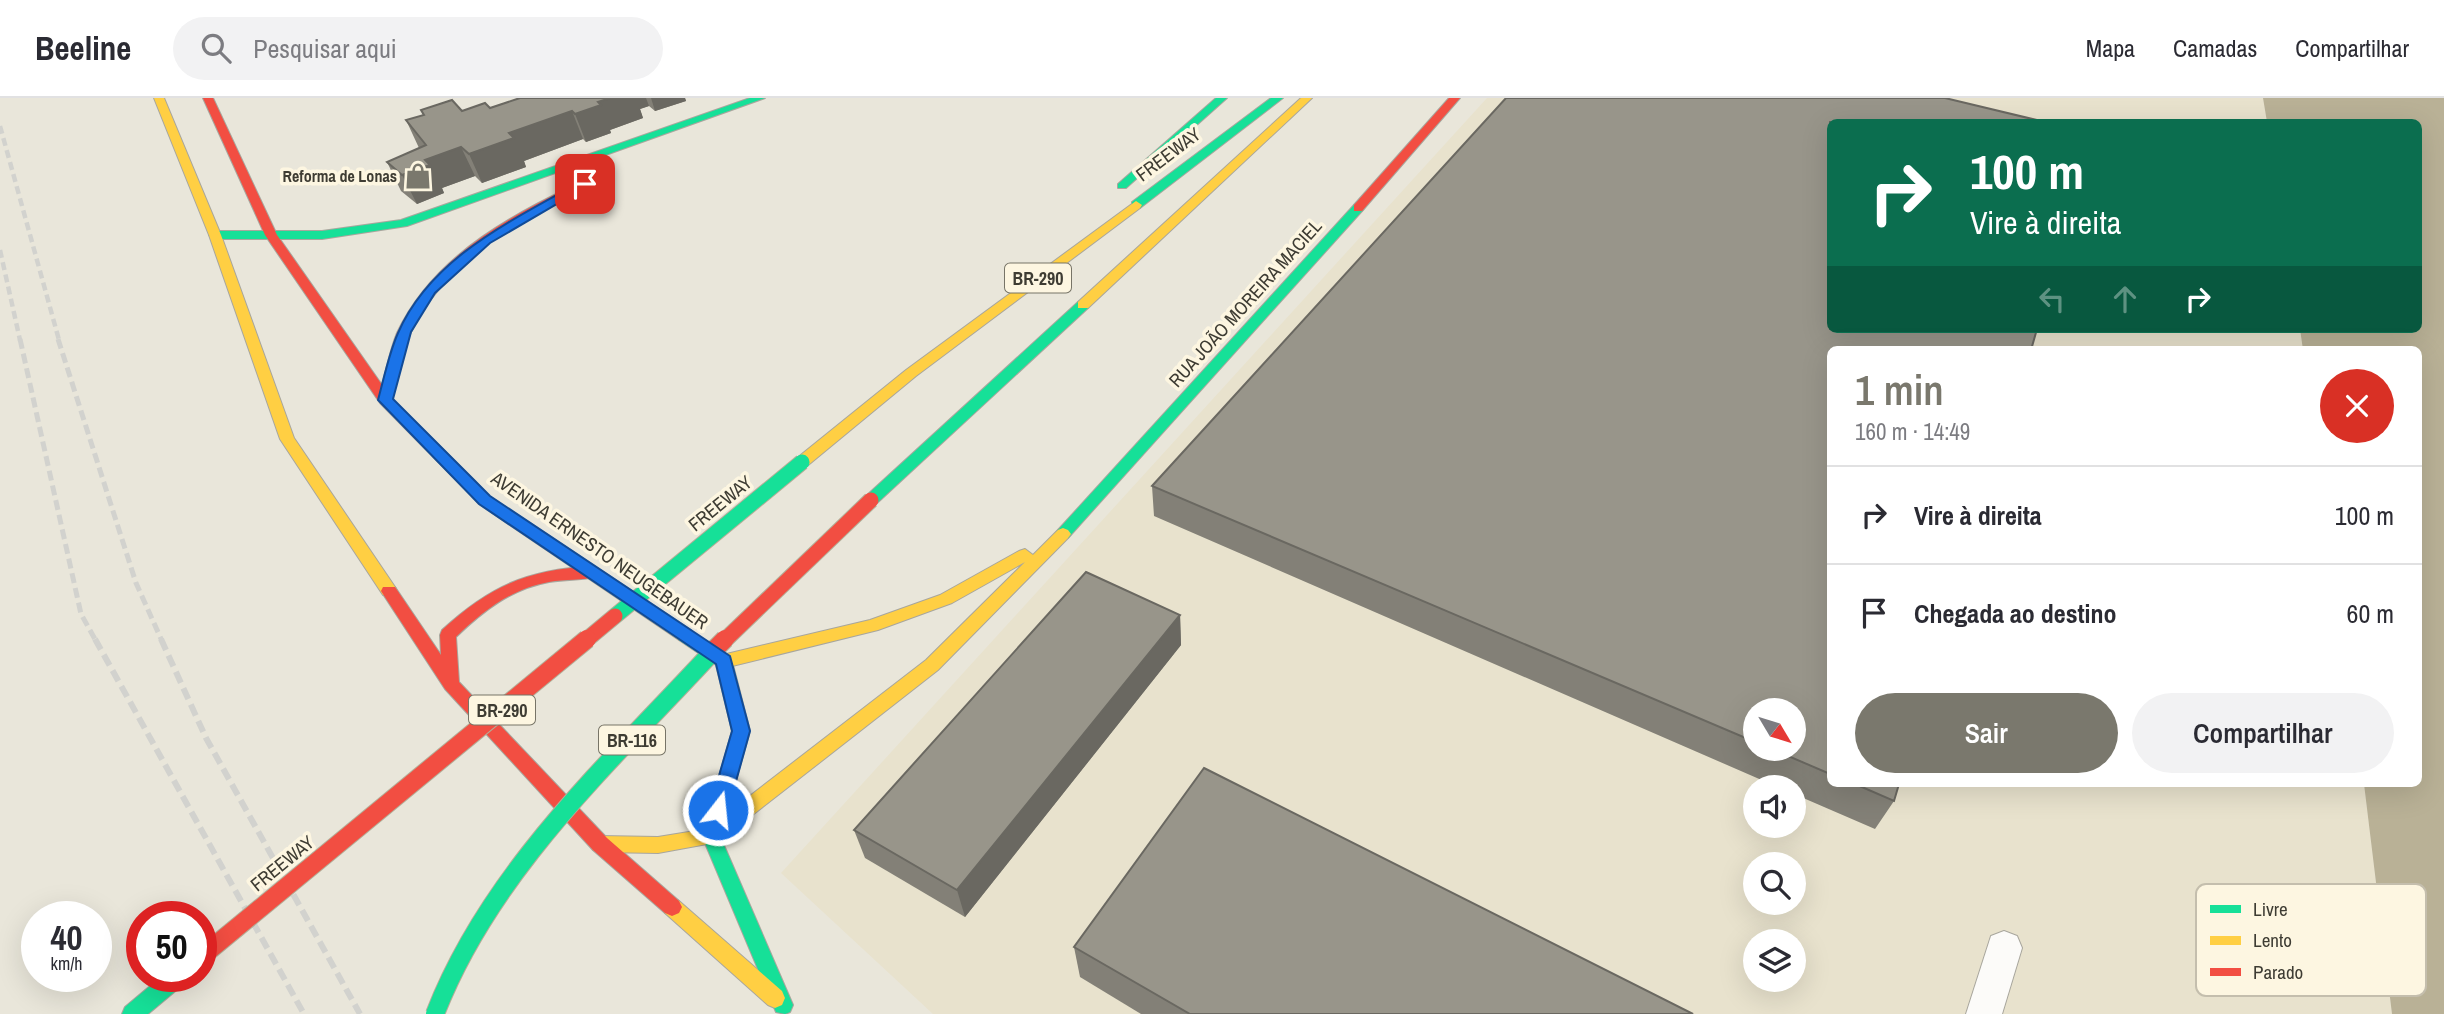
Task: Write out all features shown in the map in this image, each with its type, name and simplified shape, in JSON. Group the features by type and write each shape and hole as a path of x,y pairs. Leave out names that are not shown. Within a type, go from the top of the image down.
{"main road":[{"path":"159,98 215,235 287,439 451,684 600,844 788,1010"},
{"name":"AVENIDA ERNESTO NEUGEBAUER","path":"208,98 271,235 385,400 484,500 724,661"},
{"path":"215,235 322,236 404,223 762,98"},
{"path":"385,400 404,332 430,290 452,268 519,219 762,98"},
{"path":"1108,199 1222,98"},
{"name":"FREEWAY","path":"217,944 911,373 1278,98"},
{"name":"BR-116","path":"435,1014 452,970 518,865 711,653 871,500 1307,98"},
{"name":"RUA JOÃO MOREIRA MACIEL","path":"600,844 658,845 711,836 932,665 1063,534 1305,269 1455,98"},
{"path":"911,373 1066,235"},
{"name":"RUA JOÃO MOREIRA MACIEL","path":"724,661 872,626 946,599 1063,534"},
{"path":"451,684 448,635 475,606 505,587 545,573 592,572"},
{"path":"724,661 741,731 711,836 788,1010"},
{"path":"132,1014 159,992"}],"lane":[{"path":"1984,1014 2004,948"}],"shaded area":[{"path":"1487,98 2263,98 2266,119 1827,119 1827,333 2301,333 2302,346 1827,346 1827,787 2364,787 2376,884 2196,884 2196,996 2390,996 2392,1014 933,1014 781,873"},
{"path":"2263,98 2444,98 2444,1014 2392,1014 2390,996 2426,996 2426,884 2376,884 2364,787 2422,787 2422,346 2302,346 2301,333 2422,333 2422,119 2266,119"}],"building":[{"path":"520,98 610,98 598,102 601,105 575,114 572,111 509,133 514,138 469,154 461,147 425,160 430,165 402,175 387,162 426,145 406,120 424,115 421,110 452,100 462,111 485,103 490,108"},
{"path":"1506,98 1945,98 2032,119 1827,119 1827,333 2036,333 2032,346 1827,346 1827,773 1800,761 1806,761 1806,698 1743,698 1743,737 1152,486"},
{"path":"1086,572 1180,615 957,890 854,830"},
{"path":"1204,768 1693,1014 1190,1014 1074,947"},
{"path":"1862,787 1898,787 1894,801"}],"railway":[{"path":"0,126 59,340"},
{"path":"0,250 20,340"},
{"path":"20,339 81,614 96,641"},
{"path":"58,339 136,583 162,641"},
{"path":"95,639 304,1014"},
{"path":"161,639 206,738 360,1014"}],"traffic: fast":[{"path":"215,235 322,235 403,223 760,98"},
{"path":"1122,186 1222,98"},
{"path":"1136,205 1278,98"},
{"path":"1063,534 1358,208"},
{"path":"871,500 1083,305"},
{"path":"615,616 802,462"},
{"path":"685,635 724,661 741,731 711,836 783,1005"},
{"path":"435,1014 452,970 518,865 715,649"},
{"path":"132,1014 159,992"}],"traffic: slow":[{"path":"159,98 215,235 287,439 389,591"},
{"path":"1083,305 1307,98"},
{"path":"802,462 911,373 1136,205"},
{"path":"469,484 484,500 685,635"},
{"path":"600,844 658,845 711,836 932,665 1063,534"},
{"path":"724,661 872,626 946,599 1025,555"},
{"path":"672,907 775,998"}],"traffic: jam":[{"path":"208,98 271,235 385,400 469,484"},
{"path":"1358,208 1455,98"},
{"path":"385,400 404,333 420,304 440,279 464,256 518,219 605,174"},
{"path":"715,649 871,500"},
{"path":"451,684 448,635 481,606 497,595 530,580 592,572"},
{"path":"389,591 451,684 600,844 672,907"},
{"path":"217,944 615,616"}],"place":[{"name":"Reforma de Lonas","path":"418,176"}],"route":[{"path":"585,184 486,240 430,290 404,332 385,400 484,500 724,661 741,731 718,810"}]}
